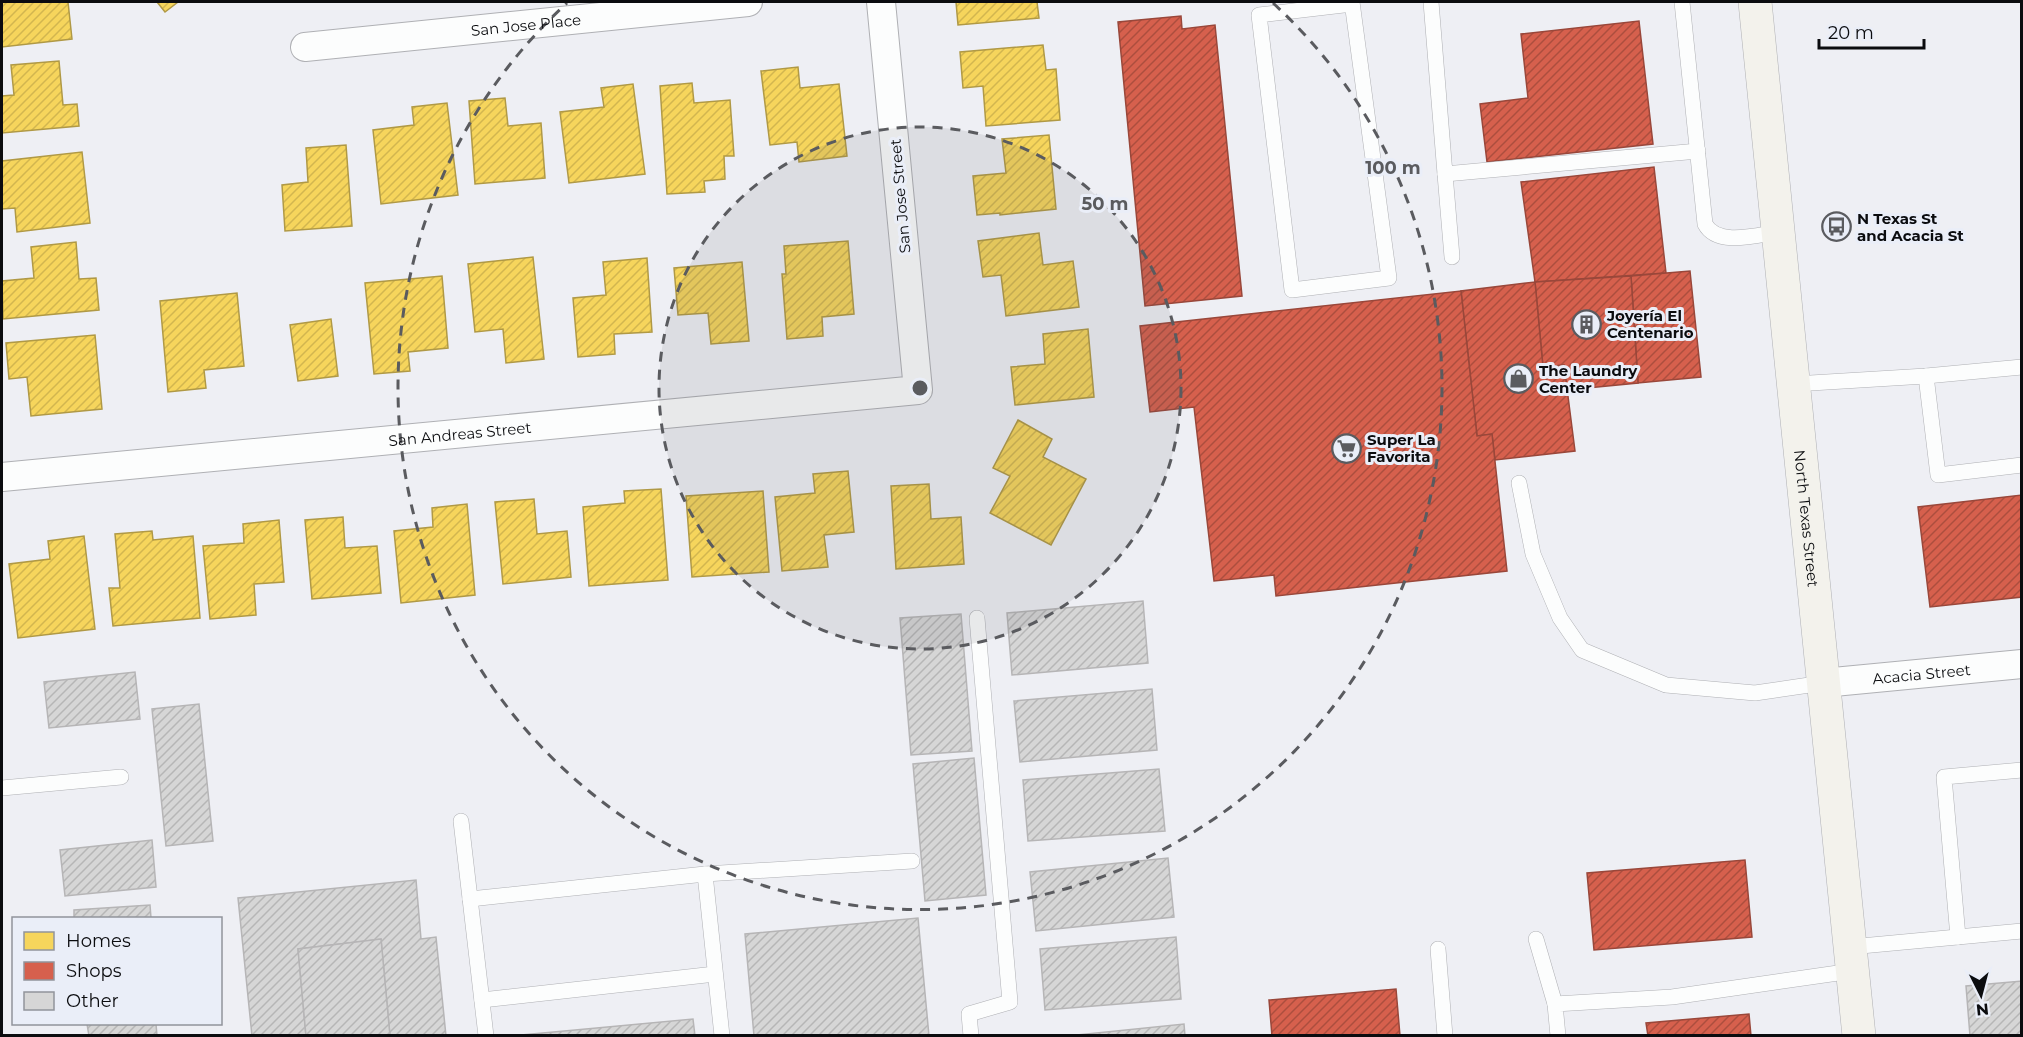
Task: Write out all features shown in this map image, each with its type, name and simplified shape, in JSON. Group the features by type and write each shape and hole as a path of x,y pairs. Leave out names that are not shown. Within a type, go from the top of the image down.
{"main road":[{"name":"North Texas Street","path":"1755,2 1859,1035"}],"street":[{"name":"San Jose Place","path":"305,47 748,2"},
{"name":"San Jose Street","path":"881,2 918,390"},
{"name":"San Andreas Street","path":"2,477 918,390"},
{"name":"Acacia Street","path":"1823,683 2022,664"}],"lane":[{"path":"1431,2 1452,257"},
{"path":"1682,2 1703,216 1708,231 1718,237 1778,232"},
{"path":"1352,3 1389,278 1292,290 1259,15 1352,3"},
{"path":"1445,174 1698,151"},
{"path":"1794,384 1926,376 2022,367"},
{"path":"1926,376 1938,475 2022,465"},
{"path":"1519,483 1533,554 1560,618 1582,650 1666,685 1755,693 1823,683"},
{"path":"971,1035 969,1014 1010,1002 977,618"},
{"path":"1958,937 1944,777 2022,770"},
{"path":"2,788 121,777"},
{"path":"461,821 486,1035"},
{"path":"470,899 705,874 912,861"},
{"path":"705,874 722,1035"},
{"path":"1555,1004 1672,997 1958,937 2022,931"},
{"path":"1536,939 1555,1004 1558,1035"},
{"path":"1438,949 1445,1035"},
{"path":"482,1000 715,974"}],"building: Homes":[{"path":"2,2 68,2 72,39 2,47"},
{"path":"157,2 178,2 165,12"},
{"path":"956,2 1037,2 1039,18 958,25"},
{"path":"1043,45 1046,70 1056,69 1060,120 986,126 983,86 963,88 960,52"},
{"path":"59,61 63,105 77,104 79,126 2,133 2,96 14,95 11,65"},
{"path":"798,67 800,88 839,84 847,156 799,162 797,142 770,145 761,71"},
{"path":"692,83 694,103 730,100 734,156 724,156 725,179 704,181 705,192 667,194 660,86"},
{"path":"633,84 645,174 569,183 560,112 604,107 601,88"},
{"path":"505,98 508,126 541,123 545,178 475,184 469,101"},
{"path":"447,103 458,195 381,204 373,130 414,125 412,107"},
{"path":"1049,135 1056,209 977,215 973,176 1006,173 1002,139"},
{"path":"346,145 352,226 285,231 282,185 308,182 306,148"},
{"path":"82,152 90,223 17,232 15,208 2,209 2,161"},
{"path":"1039,233 1043,265 1073,261 1079,307 1006,316 1001,275 983,277 978,241"},
{"path":"848,241 854,314 822,317 823,336 787,339 782,274 786,274 784,246"},
{"path":"76,242 79,279 96,278 99,310 3,319 2,281 34,278 31,247"},
{"path":"533,257 544,359 506,363 503,329 475,332 468,264"},
{"path":"647,258 652,332 614,334 615,354 578,357 573,298 606,295 603,262"},
{"path":"742,262 749,341 711,344 708,313 678,315 674,268"},
{"path":"442,276 448,348 408,352 410,371 374,374 365,283"},
{"path":"237,293 244,366 204,370 206,388 168,392 160,301"},
{"path":"331,319 338,376 298,381 290,325"},
{"path":"1088,329 1094,397 1015,405 1011,367 1045,364 1043,334"},
{"path":"95,335 102,409 31,416 27,377 9,379 6,343"},
{"path":"1018,420 1052,439 1043,457 1086,479 1051,545 990,513 1010,476 993,468"},
{"path":"848,471 854,532 824,535 828,567 782,571 775,497 815,493 813,474"},
{"path":"929,484 931,519 961,517 964,564 896,569 891,486"},
{"path":"661,489 668,580 589,586 583,507 625,503 624,491"},
{"path":"763,491 769,572 692,577 686,496"},
{"path":"534,499 537,534 567,531 571,577 503,584 495,502"},
{"path":"467,504 475,595 401,603 394,531 433,527 432,508"},
{"path":"343,517 345,548 377,546 381,593 312,599 305,520"},
{"path":"279,520 284,582 254,584 256,615 210,619 203,546 244,543 243,524"},
{"path":"152,531 153,540 193,536 200,618 113,626 109,588 120,588 115,534"},
{"path":"84,536 95,629 18,638 9,564 50,559 48,541"}],"building: Shops":[{"path":"1181,16 1182,29 1215,25 1242,296 1145,306 1118,22"},
{"path":"1639,21 1653,144 1487,162 1480,104 1528,98 1521,34"},
{"path":"1654,167 1666,273 1535,282 1521,182"},
{"path":"1690,271 1701,377 1638,383 1631,276"},
{"name":"Joyería El Centenario","path":"1631,276 1638,383 1567,390 1564,365 1543,367 1535,282"},
{"name":"The Laundry Center","path":"1535,282 1543,367 1564,365 1575,451 1495,460 1492,434 1477,436 1461,291"},
{"name":"Super La Favorita","path":"1461,291 1477,436 1492,434 1507,571 1276,596 1274,575 1214,581 1194,407 1150,412 1140,326"},
{"path":"2022,495 2022,597 1930,607 1918,507"},
{"path":"1745,860 1752,937 1594,950 1587,873"},
{"path":"1396,989 1400,1036 1272,1036 1269,1000"},
{"path":"1749,1014 1751,1036 1648,1036 1646,1023"}],"building: Other":[{"path":"1143,601 1148,663 1012,675 1007,613"},
{"path":"961,614 972,751 911,755 900,618"},
{"path":"135,672 140,719 49,728 44,682"},
{"path":"1152,689 1157,750 1020,762 1014,701"},
{"path":"199,704 213,841 166,846 152,709"},
{"path":"974,758 986,895 925,901 913,764"},
{"path":"1159,769 1165,831 1028,841 1023,780"},
{"path":"152,840 156,887 65,896 60,850"},
{"path":"1168,858 1174,917 1036,931 1030,872"},
{"path":"416,880 421,939 436,937 446,1036 390,1036 381,939 298,949 306,1036 252,1036 238,898"},
{"path":"150,905 151,917 74,917 74,910"},
{"path":"918,918 929,1036 754,1036 745,934"},
{"path":"1176,937 1181,999 1045,1010 1040,949"},
{"path":"381,939 390,1036 306,1036 298,949"},
{"path":"2022,981 2022,1036 1970,1036 1966,986"},
{"path":"693,1019 695,1036 521,1035"},
{"path":"1184,1024 1185,1036 1067,1036"},
{"path":"87,1025 156,1025 157,1036 89,1036"}],"place":[{"name":"N Texas St and Acacia St","path":"1836,227"},
{"name":"Joyería El Centenario","path":"1586,324"},
{"name":"The Laundry Center","path":"1518,379"},
{"name":"Super La Favorita","path":"1346,448"}]}
